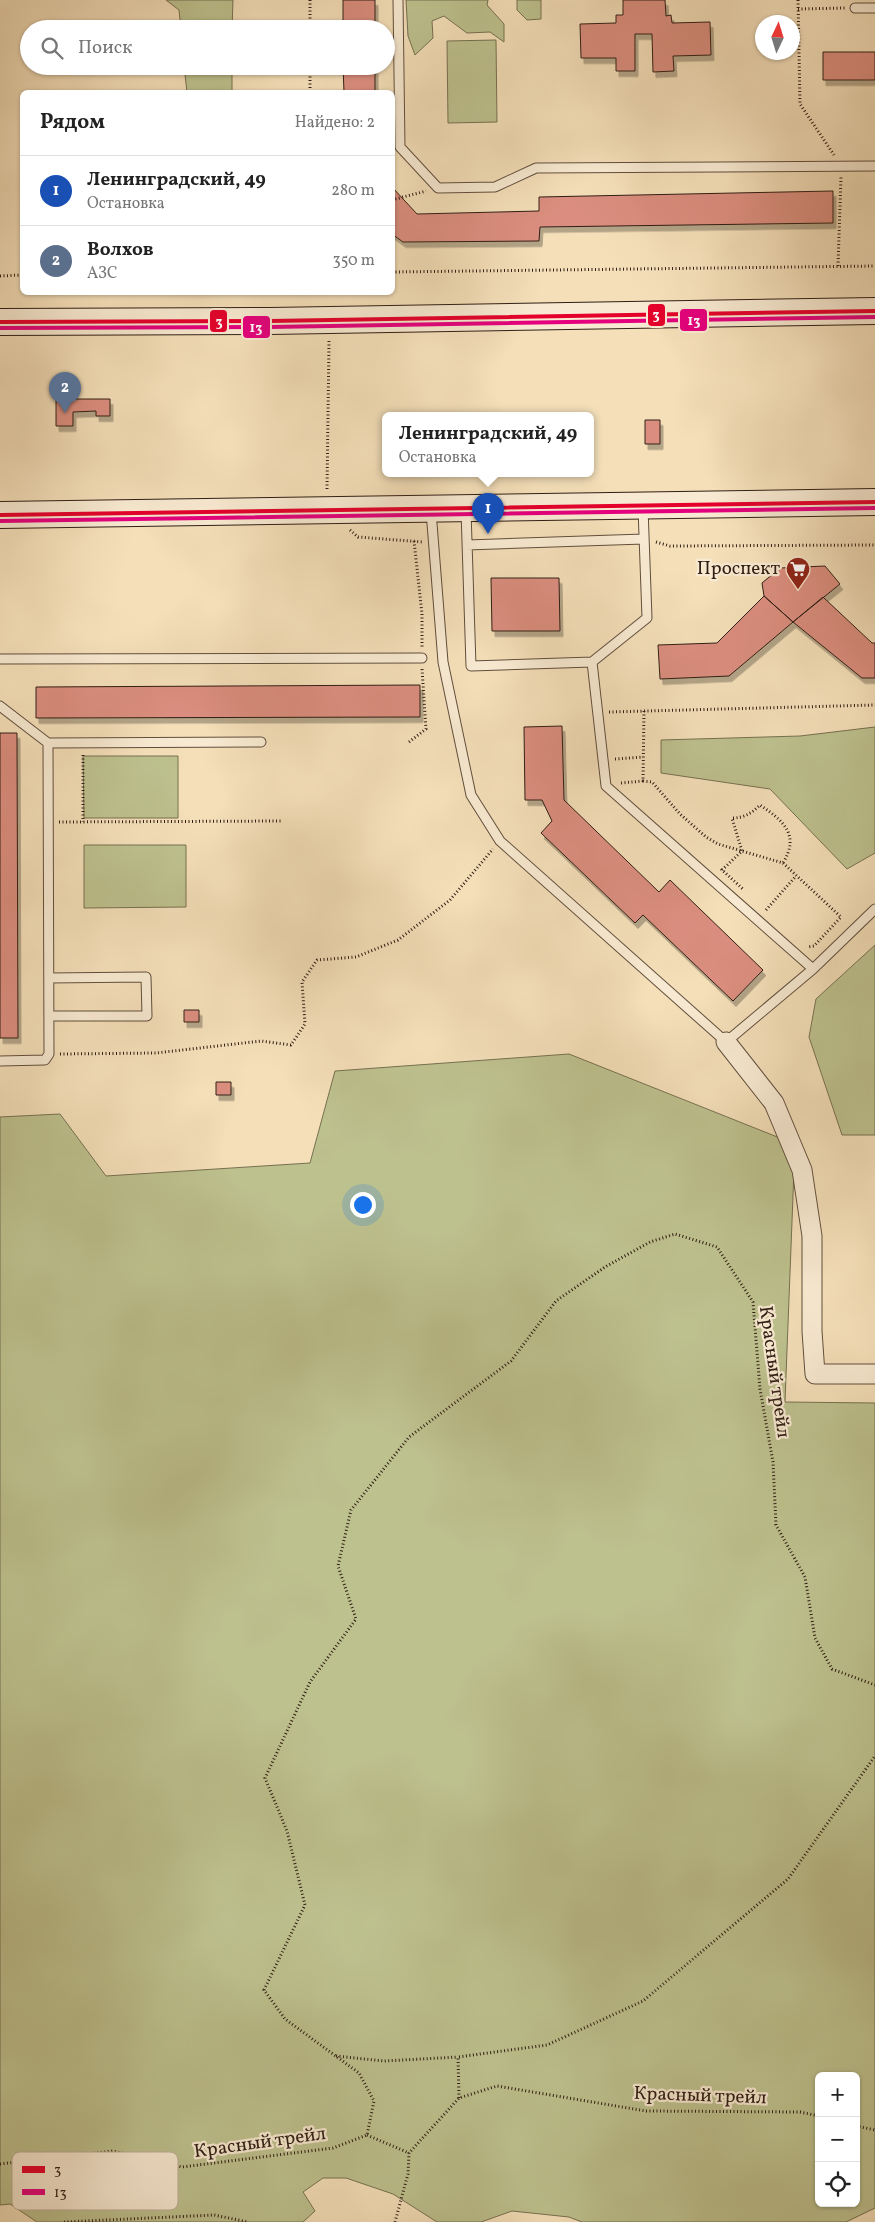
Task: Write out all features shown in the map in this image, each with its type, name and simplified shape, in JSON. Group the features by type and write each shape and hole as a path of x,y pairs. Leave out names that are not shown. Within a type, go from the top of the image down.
{"main road":[{"path":"0,322 330,320 875,311"},
{"path":"0,515 875,502"}],"street":[{"path":"726,1042 774,1103 802,1170 812,1236 814,1374 875,1374"}],"lane":[{"path":"398,0 400,146 438,188 496,187 536,168 875,166"},
{"path":"855,8 875,8"},
{"path":"466,508 471,666 592,662 648,618 643,505"},
{"path":"431,508 442,662 471,795 500,842 726,1042 813,969 875,909"},
{"path":"467,545 644,539"},
{"path":"0,659 422,658"},
{"path":"592,662 606,786 813,969"},
{"path":"0,706 48,743 262,742"},
{"path":"0,1061 45,1060 49,1054 48,743"},
{"path":"49,978 146,978 146,1016 49,1016"}],"path":[{"path":"310,0 310,20"},
{"path":"798,0 800,104 842,166 838,266"},
{"path":"798,9 855,8"},
{"path":"310,75 310,90"},
{"path":"395,199 438,188"},
{"path":"395,272 875,266"},
{"path":"0,276 20,275"},
{"path":"330,320 327,510 358,538 433,543"},
{"path":"644,539 670,546 875,545"},
{"path":"598,712 875,705"},
{"path":"643,781 644,711"},
{"path":"82,743 83,822"},
{"path":"614,765 614,759 643,757"},
{"path":"616,777 622,788"},
{"path":"618,783 652,782 680,814 706,837 718,844 783,863 841,917 814,946 804,948"},
{"path":"742,851 732,818 739,818 752,813 760,805 774,815 789,830 792,846 783,863"},
{"path":"48,822 282,821"},
{"path":"49,1054 156,1054 261,1041 291,1046 305,1024 302,982 317,960 356,957 398,940 450,900 500,842"},
{"path":"722,870 742,851"},
{"path":"715,864 746,891"},
{"path":"766,910 796,876"},
{"path":"759,904 772,916"},
{"name":"Красный трейл","path":"178,2167 333,2148 367,2135 374,2101 359,2073 285,2019 264,1990 305,1905 287,1831 265,1778 310,1682 356,1619 338,1566 351,1510 409,1437 511,1361 556,1302 605,1267 650,1242 675,1234 717,1247 753,1302 760,1389 773,1462 776,1525 805,1577 815,1638 832,1669 875,1684"},
{"path":"336,2056 384,2060 458,2057 547,2045 643,2001 788,1879 875,1756"},
{"path":"395,2222 408,2174 409,2153 459,2098 458,2057"},
{"name":"Красный трейл","path":"459,2098 497,2086 646,2111 800,2112 815,2115"},
{"path":"860,2127 875,2130"},
{"path":"367,2135 409,2153"},
{"name":"Красный трейл","path":"104,2152 117,2152"},
{"path":"64,2222 214,2215 248,2222"}],"green space":[{"path":"166,0 233,0 232,20 180,20 179,10"},
{"path":"406,0 488,0 487,5 504,24 504,42 490,32 467,33 444,16 432,21 433,38 415,55 408,36"},
{"path":"517,0 541,0 541,19 527,20 517,10"},
{"path":"496,40 497,122 448,123 447,41"},
{"path":"185,75 232,75 232,90 187,90"},
{"path":"875,727 875,853 847,869 770,789 661,773 661,740 800,736"},
{"path":"83,756 178,756 178,818 84,818"},
{"path":"84,845 186,845 186,907 84,908"},
{"path":"875,945 875,1135 842,1135 809,1037 816,999"},
{"path":"569,1054 795,1144 785,1402 875,1403 875,2208 846,2222 582,2222 569,2217 512,2211 481,2222 437,2222 393,2194 346,2178 323,2178 303,2192 315,2211 303,2222 37,2222 19,2210 178,2210 178,2152 12,2152 12,2205 0,2205 0,1117 60,1114 106,1176 310,1163 335,1071"}],"building":[{"path":"343,0 375,0 375,20 343,20"},
{"path":"623,0 665,0 666,16 671,15 672,23 710,22 711,55 673,56 674,71 653,72 652,34 635,34 635,71 616,71 616,58 581,58 580,24 616,23 616,15 623,15"},
{"path":"823,52 875,52 875,80 823,80"},
{"path":"343,75 375,75 375,90 344,90"},
{"path":"395,190 417,214 539,211 539,197 833,191 833,223 540,227 539,241 403,242 395,236"},
{"path":"56,384 74,384 74,399 110,399 110,416 96,416 96,411 73,412 73,426 56,426"},
{"path":"645,420 660,420 660,444 645,444"},
{"name":"Проспект","path":"825,566 840,584 793,622 764,596 762,583 780,568"},
{"path":"491,578 559,578 560,631 492,631"},
{"path":"764,596 793,622 729,676 660,679 658,645 717,643"},
{"path":"823,597 872,643 875,643 875,678 862,678 793,622"},
{"path":"420,685 420,717 36,718 36,687"},
{"path":"562,726 564,800 659,892 670,880 763,970 733,1001 643,915 635,923 541,833 552,821 542,800 525,800 524,727"},
{"path":"0,733 17,733 18,1038 0,1038"},
{"path":"184,1010 199,1010 199,1022 184,1022"},
{"path":"216,1082 231,1082 231,1095 216,1095"}],"transit line":[{"name":"3","path":"0,322 270,321 875,311"},
{"name":"13","path":"0,328 270,327 875,317"},
{"name":"3","path":"0,515 875,502"},
{"name":"13","path":"0,521 875,508"}],"place":[{"name":"Волхов","path":"65,413"},
{"name":"Ленинградский, 49","path":"488,534"},
{"name":"Проспект","path":"798,590"}]}
